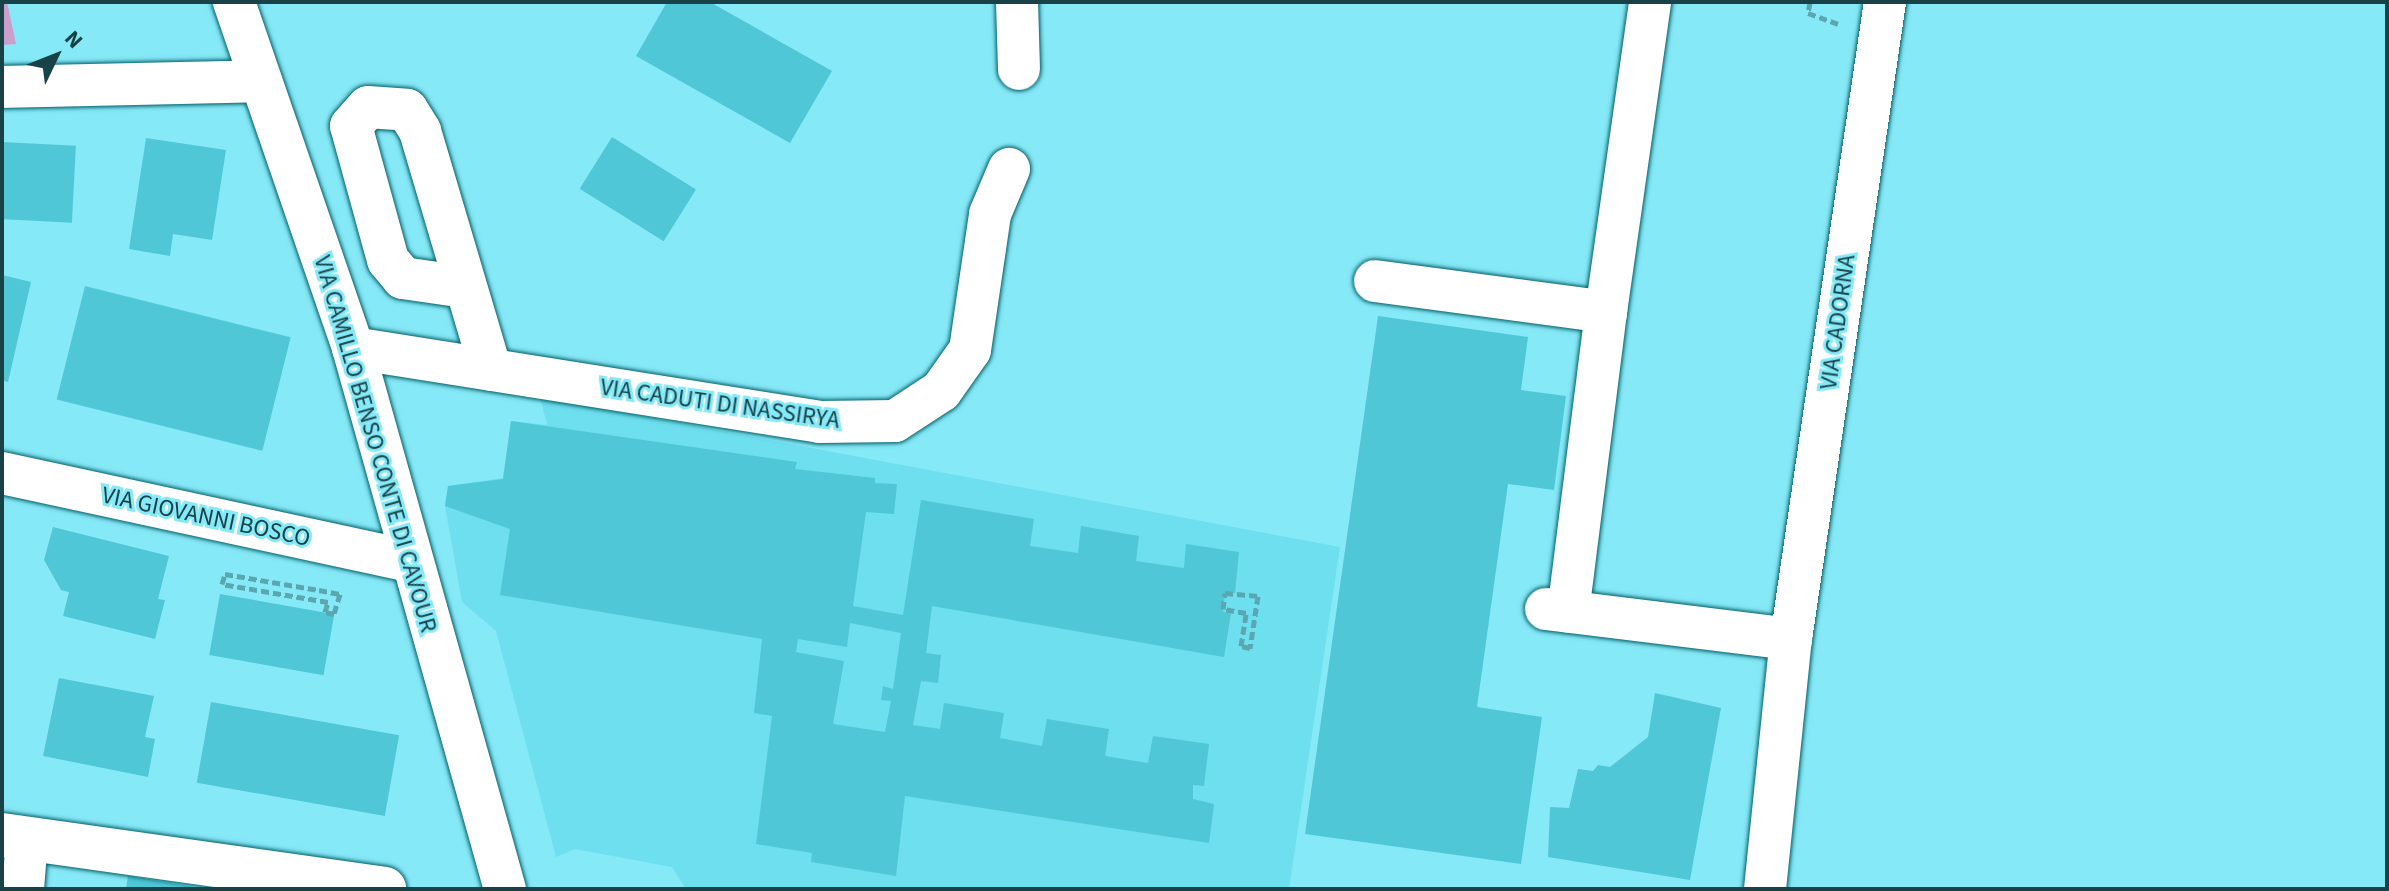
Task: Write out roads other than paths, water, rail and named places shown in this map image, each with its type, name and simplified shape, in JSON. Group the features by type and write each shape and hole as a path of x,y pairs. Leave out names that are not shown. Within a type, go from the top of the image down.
{"street":[{"name":"VIA CAMILLO BENSO CONTE DI CAVOUR","path":"234,2 353,348 410,561 505,889"},
{"path":"1017,2 1019,69"},
{"path":"1650,2 1606,312 1557,611 1791,639"},
{"name":"VIA CADORNA","path":"1765,889 1791,639 1878,3"},
{"path":"2,87 261,81"},
{"name":"VIA CADUTI DI NASSIRYA","path":"353,348 819,422 895,421 941,391 970,350 990,214 1009,169"},
{"path":"1375,281 1606,312"},
{"path":"465,287 491,370"},
{"name":"VIA GIOVANNI BOSCO","path":"2,473 410,561"},
{"path":"23,889 15,837 384,889"}]}
